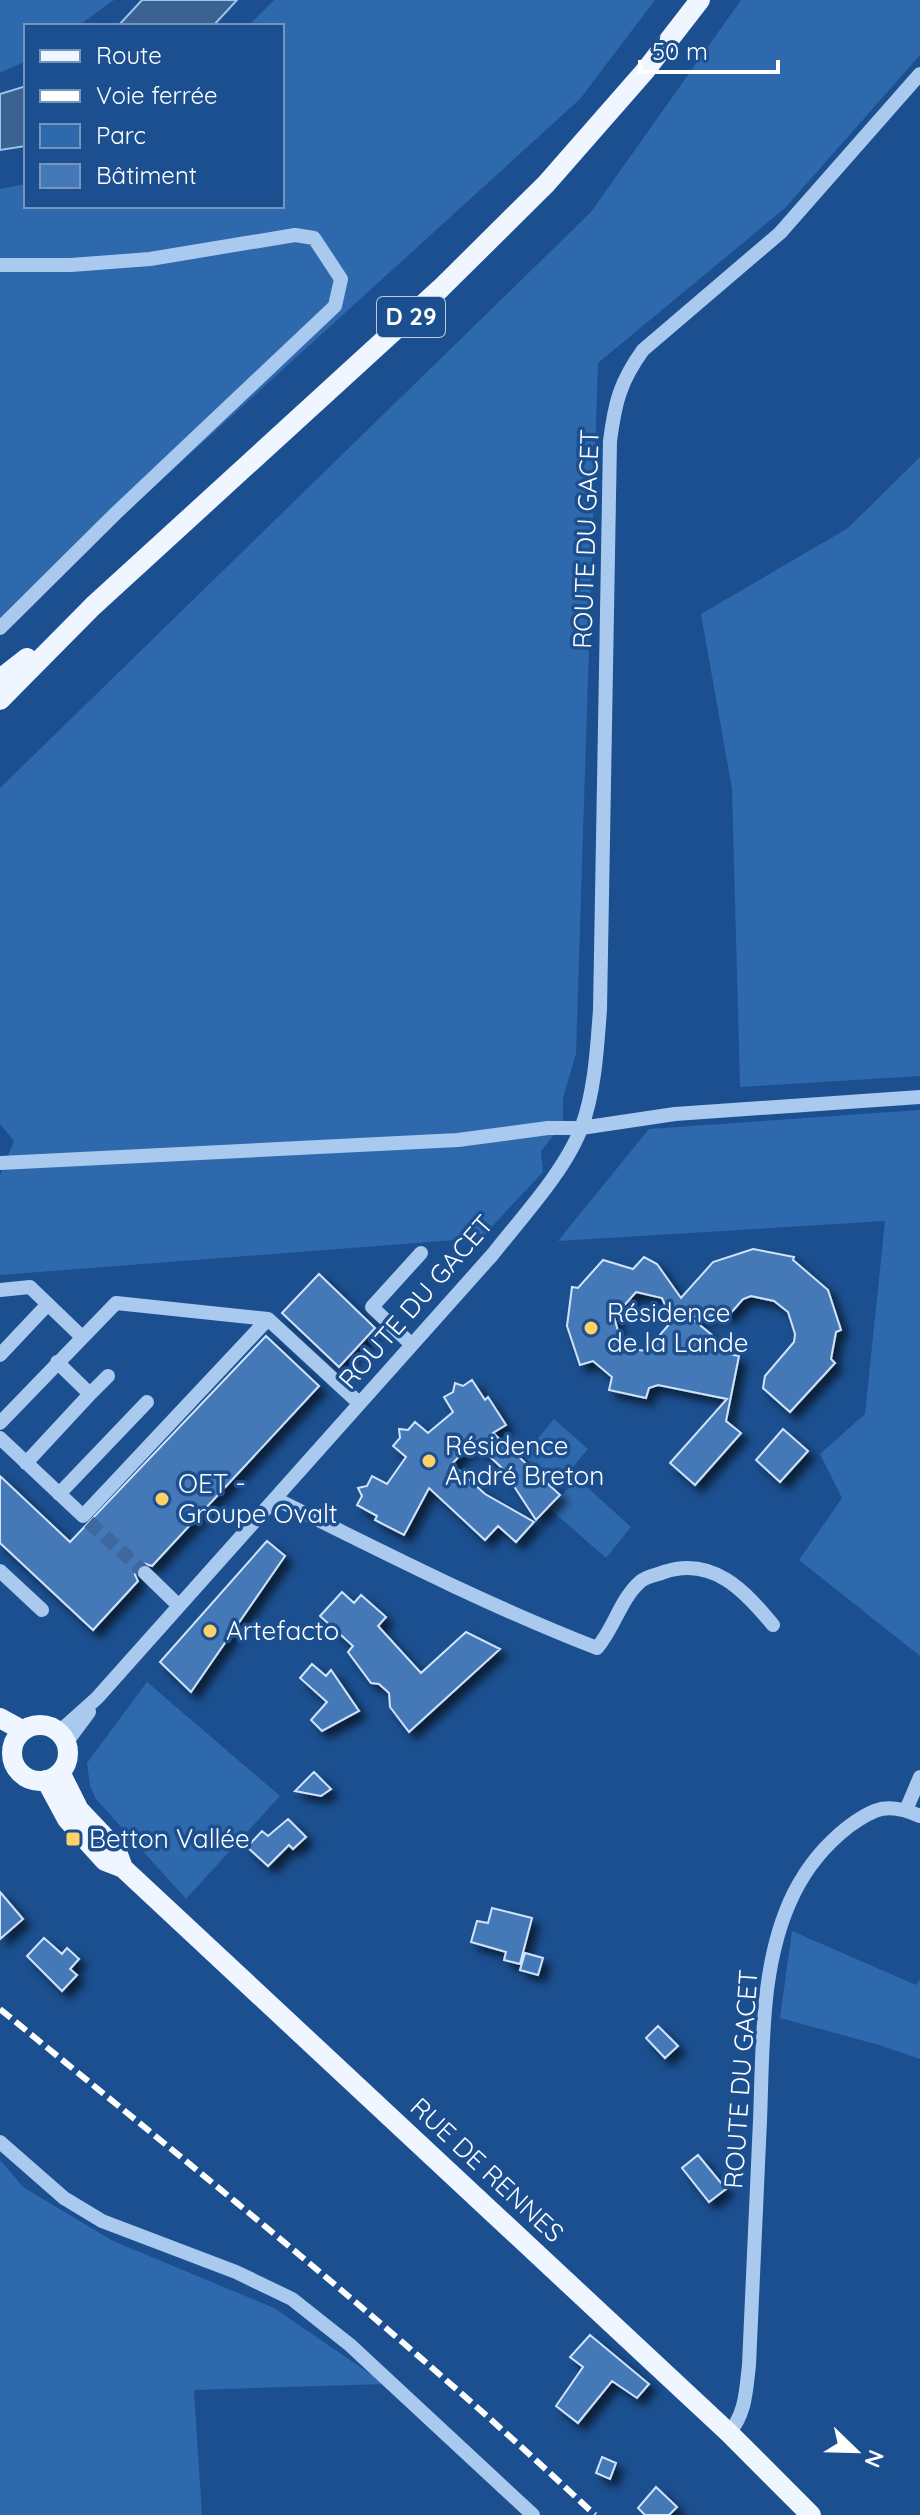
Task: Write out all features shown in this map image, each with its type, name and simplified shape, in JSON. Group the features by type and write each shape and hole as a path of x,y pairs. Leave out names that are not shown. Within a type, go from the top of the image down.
{"main road":[{"name":"D 29","path":"0,700 93,606 441,288 546,184 645,71 700,0"},
{"name":"D 29","path":"0,679 93,606"},
{"path":"0,1718 12,1736 11,1754 19,1772 36,1781 53,1776 67,1758 62,1737 41,1724 12,1736"},
{"name":"RUE DE RENNES","path":"53,1776 79,1810 116,1849 123,1868 729,2433 811,2515"}],"street":[{"name":"ROUTE DU GACET","path":"62,1737 77,1731 97,1698 412,1345 548,1187 581,1128 592,1088 600,1010 610,441 615,402 626,374 643,350 780,233 920,74"},
{"path":"0,265 71,265 150,259 295,235 314,238 341,279 335,306 138,492 0,628"},
{"path":"0,1163 458,1140 548,1128 581,1128 675,1114 920,1097"},
{"path":"412,1345 372,1307 421,1253"},
{"path":"0,1290 30,1287 82,1337"},
{"path":"0,1423 116,1303 268,1319 359,1403"},
{"path":"0,1355 48,1304"},
{"path":"0,1438 86,1519 268,1319"},
{"path":"57,1362 90,1394"},
{"path":"26,1463 108,1376"},
{"path":"59,1494 147,1402"},
{"path":"276,1499 403,1563 597,1648 609,1634 622,1604 643,1579 673,1570 706,1570 734,1583 754,1600 773,1625"},
{"path":"0,1571 42,1610"},
{"path":"145,1573 179,1606"},
{"path":"920,1777 906,1810 920,1816"},
{"name":"ROUTE DU GACET","path":"729,2433 745,2405 764,2021 780,1933 793,1894 829,1842 875,1810 891,1806 906,1810"},
{"path":"0,2142 64,2198 102,2221 246,2276 292,2299 361,2355 533,2515"}],"green space":[{"path":"0,0 114,0 81,24 24,24 24,62 0,73"},
{"path":"274,0 655,0 580,99 0,627 0,189 24,184 24,208 284,208 284,24 250,24"},
{"path":"741,0 920,0 920,55 785,208 598,363 576,1054 563,1098 563,1124 541,1151 543,1172 481,1238 0,1275 0,1175 14,1141 0,1124 0,788 591,212"},
{"path":"920,457 920,1076 740,1087 732,789 701,614 848,528"},
{"path":"920,1110 920,1656 799,1560 842,1498 820,1454 865,1414 885,1221 558,1241 649,1129"},
{"path":"554,1419 588,1449 556,1487 523,1456"},
{"path":"577,1478 631,1527 606,1558 550,1509"},
{"path":"147,1682 280,1796 186,1899 96,1799 90,1786 87,1763"},
{"path":"792,1931 916,1985 920,1979 920,2059 780,2018"},
{"path":"0,2160 23,2187 113,2241 274,2308 385,2384 194,2390 202,2515 0,2515"}],"shaded area":[{"path":"142,0 237,0 215,24 120,24"},
{"path":"24,87 24,146 0,150 0,94"}],"building":[{"name":"Résidence de la Lande","path":"753,1249 794,1257 793,1260 828,1290 841,1330 836,1332 831,1359 835,1363 790,1412 763,1388 765,1376 794,1342 795,1334 788,1312 774,1301 751,1296 743,1299 730,1314 690,1317 712,1335 713,1351 739,1356 726,1421 741,1433 695,1485 670,1463 727,1399 658,1385 649,1388 646,1398 609,1390 612,1377 593,1361 580,1365 567,1326 572,1287 578,1288 603,1260 633,1269 644,1257 657,1264 681,1298 713,1262","holes":["636,1292 662,1298 672,1321 646,1351 623,1348 614,1317"]},
{"path":"319,1274 375,1328 339,1367 282,1313"},
{"name":"OET - Groupe Ovalt","path":"266,1336 319,1386 152,1566 143,1563 137,1567 135,1575 138,1581 93,1630 0,1543 0,1476 70,1542"},
{"path":"472,1380 485,1400 488,1397 506,1425 493,1433 560,1495 536,1520 502,1468 476,1444 452,1464 485,1494 534,1522 516,1542 498,1526 485,1540 429,1488 404,1535 375,1520 377,1516 357,1505 362,1496 358,1488 367,1486 372,1476 387,1484 406,1457 393,1446 400,1438 399,1429 408,1430 415,1422 428,1433 453,1412 444,1397 453,1392 455,1383 463,1386"},
{"path":"783,1429 808,1451 780,1482 756,1460"},
{"name":"Artefacto","path":"267,1541 285,1556 191,1692 160,1662"},
{"path":"342,1592 354,1603 361,1595 386,1617 378,1626 421,1673 466,1632 500,1649 409,1732 390,1707 389,1693 379,1684 371,1683 348,1652 353,1646 320,1616"},
{"path":"312,1664 326,1676 331,1670 359,1711 322,1731 311,1720 327,1702 300,1678"},
{"path":"314,1772 331,1789 321,1796 295,1791"},
{"path":"288,1819 306,1837 293,1849 289,1845 268,1866 247,1847 262,1831 268,1836"},
{"path":"0,1892 23,1919 0,1939"},
{"path":"492,1908 532,1918 520,1964 504,1960 506,1952 471,1942 477,1921 488,1923"},
{"path":"44,1938 62,1954 67,1948 79,1959 70,1969 77,1975 62,1991 27,1956"},
{"path":"525,1953 543,1958 538,1975 520,1970"},
{"path":"658,2026 678,2046 665,2058 646,2038"},
{"path":"698,2155 726,2189 709,2202 682,2168"},
{"path":"590,2335 649,2384 637,2398 612,2381 578,2423 556,2406 583,2367 570,2357"},
{"path":"602,2457 616,2463 610,2479 596,2473"},
{"path":"656,2487 677,2507 669,2515 645,2515 638,2508"}],"tunnel":[{"path":"89,1522 145,1573"}],"railway":[{"path":"0,2009 376,2320 595,2515"}],"place":[{"name":"Résidence de la Lande","path":"591,1328"},
{"name":"Résidence André Breton","path":"429,1461"},
{"name":"OET - Groupe Ovalt","path":"162,1499"},
{"name":"Artefacto","path":"210,1631"},
{"name":"Betton Vallée","path":"73,1839"}]}
